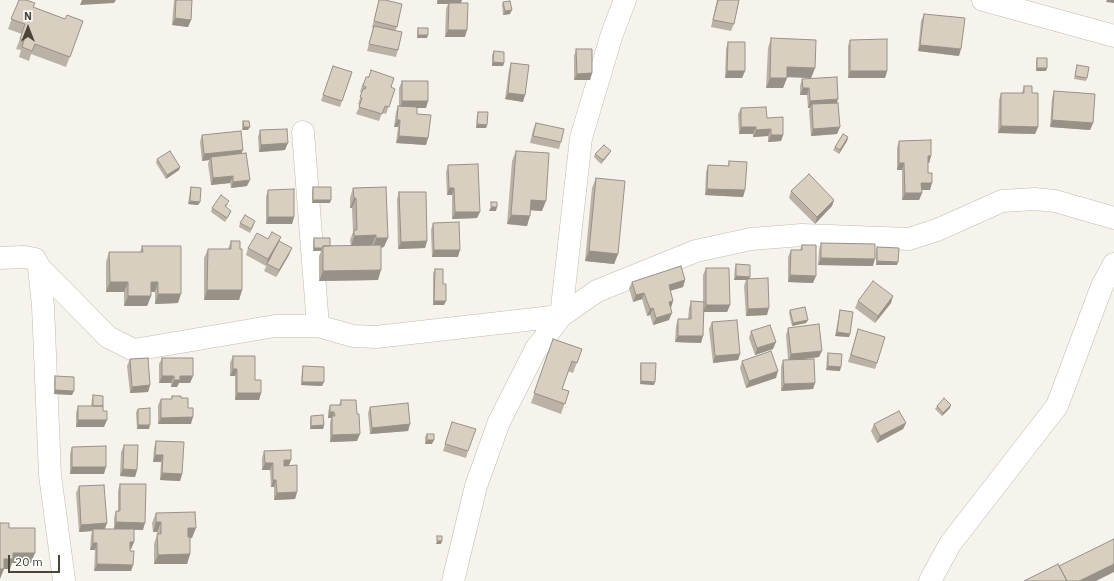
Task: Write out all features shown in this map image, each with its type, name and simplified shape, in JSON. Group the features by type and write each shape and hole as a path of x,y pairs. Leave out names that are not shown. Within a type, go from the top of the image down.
{"street":[{"path":"561,316 581,138 612,34 625,0"},
{"path":"983,0 1114,36"},
{"path":"303,132 318,326"},
{"path":"453,581 476,486 499,422 536,349 561,316 597,291 696,251 751,239 802,235 909,239 937,230 1002,201 1035,199 1055,201 1114,218"},
{"path":"0,258 24,257 35,259 39,267 108,337 134,350 275,326 318,326 353,336 376,337 561,316"},
{"path":"930,581 950,544 1057,406 1102,286 1114,264"},
{"path":"39,267 43,306 50,475 64,580"}],"building":[{"path":"19,0 26,0 35,3 33,7 65,19 67,15 83,21 70,57 35,44 32,51 22,47 24,40 20,39 25,24 11,19"},
{"path":"176,0 192,0 191,20 175,18"},
{"path":"379,0 402,4 397,27 374,21"},
{"path":"718,0 739,0 734,24 713,20"},
{"path":"510,1 512,10 505,11 503,2"},
{"path":"449,3 468,3 467,30 448,30"},
{"path":"924,14 965,18 961,49 920,45"},
{"path":"374,26 402,32 398,50 369,44"},
{"path":"418,28 428,28 428,35 418,35"},
{"path":"771,38 816,40 815,68 787,67 787,78 770,78"},
{"path":"887,39 887,71 850,71 850,40"},
{"path":"728,42 745,42 745,71 727,71"},
{"path":"576,49 592,49 592,73 577,74"},
{"path":"494,51 504,52 504,63 493,62"},
{"path":"1037,58 1047,58 1047,68 1037,68"},
{"path":"511,63 529,65 525,95 508,93"},
{"path":"1077,65 1089,67 1087,78 1075,76"},
{"path":"333,66 352,72 342,101 323,95"},
{"path":"371,70 394,78 391,87 395,89 389,107 385,106 382,114 359,107 362,98 360,97 363,89 366,87 363,86 366,77 369,77"},
{"path":"837,77 838,99 810,101 809,88 803,88 802,79"},
{"path":"402,81 428,81 428,101 402,101"},
{"path":"1024,86 1032,86 1032,93 1038,93 1038,127 1001,126 1001,93 1024,93"},
{"path":"1054,91 1095,94 1093,123 1052,120"},
{"path":"838,103 840,127 813,129 812,104"},
{"path":"398,106 417,107 417,114 431,115 428,138 399,136 400,120 397,120"},
{"path":"766,107 767,118 783,117 783,135 771,135 771,129 756,130 756,127 741,127 741,108"},
{"path":"478,112 488,112 487,125 477,124"},
{"path":"243,121 249,121 250,127 244,127"},
{"path":"536,123 564,129 561,142 533,136"},
{"path":"287,129 288,143 261,145 260,130"},
{"path":"241,131 243,150 204,154 202,135"},
{"path":"843,134 848,137 840,150 835,147"},
{"path":"931,140 931,156 928,156 928,173 932,173 932,183 921,183 922,193 905,193 904,163 899,163 899,141"},
{"path":"604,145 611,151 603,160 595,154"},
{"path":"170,151 180,167 167,175 157,159"},
{"path":"516,151 549,153 546,201 531,200 530,216 511,215"},
{"path":"246,153 250,180 233,182 233,176 213,178 211,157"},
{"path":"729,161 747,162 745,190 707,189 708,165 729,166"},
{"path":"478,164 480,212 455,212 454,188 449,188 448,165"},
{"path":"809,174 834,200 817,217 791,191"},
{"path":"596,178 625,181 618,254 589,251"},
{"path":"191,187 201,188 200,202 190,201"},
{"path":"313,187 331,187 331,200 313,200"},
{"path":"386,187 388,238 376,238 376,235 354,236 354,230 357,230 356,198 354,198 353,188"},
{"path":"294,189 294,217 268,217 268,190"},
{"path":"399,192 426,192 427,241 401,242"},
{"path":"221,195 229,201 225,206 231,211 227,218 212,208"},
{"path":"491,202 497,202 497,207 491,207"},
{"path":"245,215 255,221 251,229 240,223"},
{"path":"459,222 460,250 434,250 433,223"},
{"path":"272,232 281,237 268,259 248,248 257,233 268,239"},
{"path":"314,238 330,238 330,246 314,248"},
{"path":"231,241 240,241 240,249 242,249 242,290 207,290 208,249 231,249"},
{"path":"279,241 292,248 279,270 267,264"},
{"path":"821,243 875,244 875,259 821,258"},
{"path":"381,245 381,270 323,271 323,246"},
{"path":"802,245 816,245 816,276 790,275 791,250 802,250"},
{"path":"142,246 181,246 181,294 158,294 158,282 151,282 151,296 128,296 128,282 110,282 109,252 143,252"},
{"path":"877,247 899,248 898,262 877,261"},
{"path":"736,264 750,265 750,277 736,276"},
{"path":"681,266 685,280 669,285 673,301 669,302 672,313 656,318 653,308 650,309 644,293 636,295 632,282"},
{"path":"706,268 729,268 730,305 706,305"},
{"path":"435,269 443,269 443,284 446,284 446,301 434,301"},
{"path":"768,278 769,308 748,309 747,279"},
{"path":"873,281 893,296 878,316 858,301"},
{"path":"691,301 704,302 703,336 678,336 678,319 691,319"},
{"path":"805,307 808,320 793,323 790,310"},
{"path":"840,310 853,312 850,334 837,332"},
{"path":"737,320 740,354 715,356 712,322"},
{"path":"819,324 822,351 791,354 788,328"},
{"path":"770,325 776,342 757,348 751,331"},
{"path":"858,329 885,337 877,363 851,355"},
{"path":"553,339 582,349 577,363 572,361 562,389 569,391 565,404 534,393"},
{"path":"771,351 778,371 749,381 742,361"},
{"path":"828,353 842,354 841,367 828,366"},
{"path":"233,356 255,356 255,380 261,380 261,393 237,393 237,369 233,369"},
{"path":"148,358 150,385 132,387 130,359"},
{"path":"162,358 193,358 193,376 180,376 180,380 174,380 174,376 162,376"},
{"path":"814,359 815,383 784,384 783,360"},
{"path":"641,363 656,363 655,382 641,381"},
{"path":"303,366 324,367 324,382 302,382"},
{"path":"55,376 74,377 74,391 55,390"},
{"path":"93,395 103,396 103,406 93,406"},
{"path":"172,396 188,398 188,408 193,408 193,417 161,418 161,399 172,399"},
{"path":"944,398 951,405 943,413 937,406"},
{"path":"341,400 356,400 357,414 359,414 360,434 332,435 332,416 335,416 334,412 330,412 330,405 341,405"},
{"path":"408,403 410,424 372,428 370,407"},
{"path":"78,406 103,406 103,411 107,411 107,420 78,420"},
{"path":"150,408 150,425 138,425 138,409"},
{"path":"899,411 906,423 880,436 874,424"},
{"path":"323,415 324,425 311,426 311,416"},
{"path":"452,422 476,429 468,451 445,444"},
{"path":"427,434 434,434 434,440 427,440"},
{"path":"156,441 184,442 182,474 162,473 163,455 155,455"},
{"path":"124,445 138,445 137,470 123,469"},
{"path":"106,446 106,467 72,467 72,447"},
{"path":"291,450 291,460 284,460 284,466 297,465 297,492 277,493 276,480 273,480 273,463 265,463 264,451"},
{"path":"120,484 146,484 145,523 116,522 116,511 120,511"},
{"path":"104,485 107,523 81,525 79,486"},
{"path":"195,512 196,528 188,528 188,537 190,537 190,554 158,555 157,534 161,534 161,522 156,522 156,513"},
{"path":"0,523 9,523 9,528 35,528 35,553 13,553 13,559 4,559 4,569 0,569"},
{"path":"93,529 134,529 134,542 130,542 130,551 134,551 133,565 97,564 97,543 93,543"},
{"path":"437,536 442,536 442,541 437,541"},
{"path":"1114,539 1114,564 1079,581 1067,581 1059,566"},
{"path":"1058,564 1067,581 1024,581"}]}
